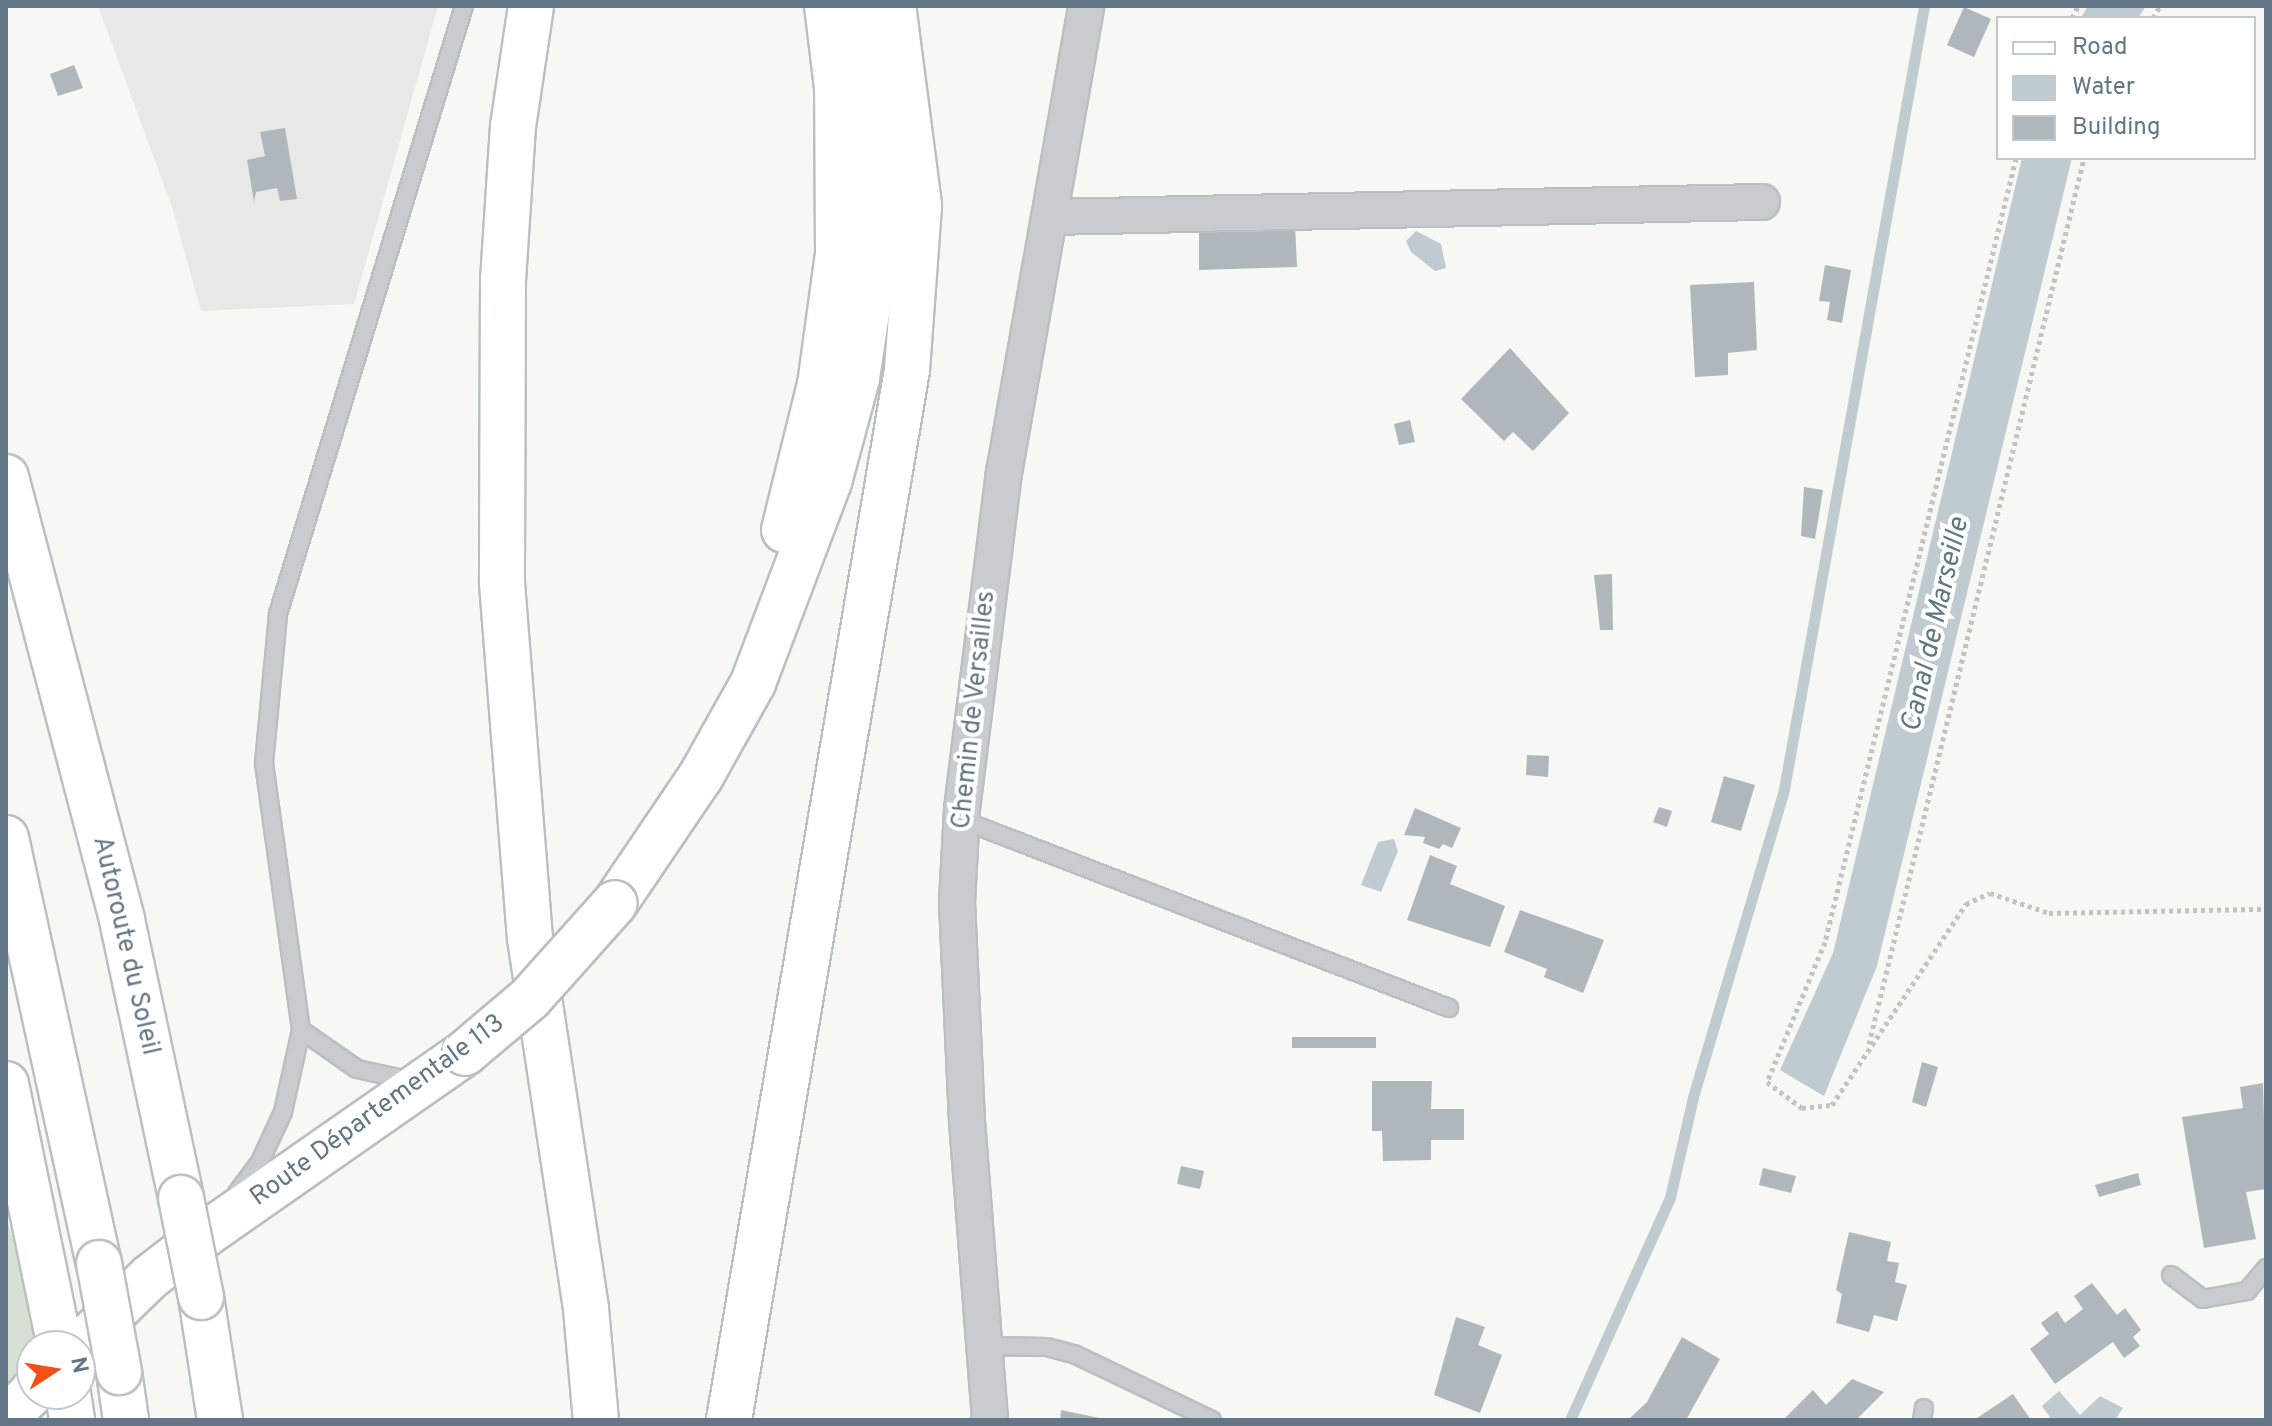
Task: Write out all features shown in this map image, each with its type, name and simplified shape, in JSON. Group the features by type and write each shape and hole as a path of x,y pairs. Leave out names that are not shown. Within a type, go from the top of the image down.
{"main road":[{"path":"531,6 513,126 503,279 502,583 530,938 584,1293 596,1420"},
{"name":"Route Départementale 113","path":"651,849 758,614 820,385 838,254 837,87 827,6"},
{"name":"Route Départementale 113","path":"95,1330 150,1277 207,1233 425,1083 530,998 615,903 701,776 779,624 829,482 857,378 876,254 879,127 868,6"},
{"path":"729,1420 907,370 919,205 893,6"},
{"name":"Autoroute du Soleil","path":"6,477 122,920 201,1297 220,1420"},
{"path":"6,838 99,1263 126,1420"},
{"path":"6,1084 58,1330"}],"street":[{"name":"Chemin de Versailles","path":"990,1420 957,902 962,820 974,682 999,503 1086,6"},
{"path":"1050,217 1762,202"}],"lane":[{"path":"207,1233 273,1138 301,1030 264,763 278,614 464,6"},
{"path":"456,32 472,6"},
{"path":"962,820 1449,1008"},
{"path":"301,1030 357,1069 425,1083"},
{"path":"2171,1275 2203,1299 2247,1291 2266,1268"},
{"path":"984,1346 1074,1354 1212,1420"}],"path":[{"path":"2016,160 1825,942 1767,1082 1802,1108 1818,1110 1832,1105 1966,904 1990,893 2049,913 2266,909"},
{"path":"1868,1049 2084,160"}],"shaded area":[{"path":"98,6 438,6 354,304 201,311 172,207"},
{"path":"6,1217 36,1314 35,1330 16,1330 16,1410 40,1410 40,1420 6,1420"}],"water":[{"path":"2088,6 2146,6 2139,16 2082,16"},
{"name":"Canal de Marseille","path":"2022,160 2072,160 1877,966 1824,1096 1780,1070 1833,953"},
{"path":"1416,231 1441,244 1446,268 1435,271 1411,252 1406,241"},
{"path":"1394,839 1398,851 1381,892 1361,885 1378,842"},
{"path":"2059,1391 2080,1415 2100,1396 2123,1408 2115,1420 2052,1420 2042,1406"}],"building":[{"path":"1964,7 1991,19 1974,57 1947,45"},
{"path":"74,65 83,88 58,96 50,74"},
{"path":"285,128 297,199 280,201 277,188 256,192 254,202 247,160 265,156 260,132"},
{"path":"1295,224 1297,267 1199,270 1199,228"},
{"path":"1825,265 1851,270 1842,323 1827,320 1830,302 1819,301"},
{"path":"1754,282 1757,350 1728,353 1728,375 1695,377 1690,285"},
{"path":"1510,348 1569,413 1533,451 1513,432 1504,441 1461,399"},
{"path":"1410,420 1415,442 1399,445 1394,424"},
{"path":"1804,487 1823,490 1815,539 1801,536"},
{"path":"1612,574 1613,630 1600,630 1594,575"},
{"path":"1527,755 1549,756 1548,777 1526,775"},
{"path":"1724,776 1755,785 1741,831 1711,822"},
{"path":"1659,807 1672,811 1667,827 1653,822"},
{"path":"1415,808 1461,828 1452,848 1443,844 1439,849 1423,843 1425,837 1404,835"},
{"path":"1430,855 1457,866 1450,884 1505,906 1490,947 1407,920"},
{"path":"1520,910 1604,940 1583,993 1544,977 1547,969 1504,952"},
{"path":"1292,1037 1376,1037 1376,1048 1292,1048"},
{"path":"1922,1062 1938,1067 1926,1107 1912,1102"},
{"path":"1372,1081 1432,1081 1431,1109 1464,1109 1464,1140 1431,1140 1431,1160 1383,1161 1382,1131 1372,1131"},
{"path":"2263,1083 2266,1189 2246,1192 2256,1239 2204,1248 2182,1117 2243,1108 2240,1087"},
{"path":"1181,1166 1204,1171 1200,1189 1177,1184"},
{"path":"1763,1168 1796,1176 1791,1193 1759,1185"},
{"path":"2138,1173 2141,1185 2099,1197 2095,1185"},
{"path":"1849,1232 1891,1242 1887,1261 1899,1263 1895,1282 1907,1285 1897,1321 1874,1315 1869,1332 1836,1323 1842,1294 1836,1290"},
{"path":"2092,1283 2117,1315 2125,1308 2141,1330 2133,1337 2140,1346 2124,1358 2113,1342 2055,1384 2030,1349 2049,1334 2041,1323 2057,1311 2065,1323 2083,1309 2074,1296"},
{"path":"1456,1317 1485,1327 1478,1345 1502,1355 1480,1413 1434,1395"},
{"path":"1682,1337 1720,1359 1686,1420 1628,1420 1647,1402"},
{"path":"1852,1379 1884,1392 1856,1420 1783,1420 1813,1390 1826,1405"},
{"path":"2013,1394 2031,1420 1974,1420"},
{"path":"1061,1410 1104,1419 1104,1420 1060,1420"}],"waterway":[{"path":"1570,1420 1670,1197 1693,1097 1784,789 1924,6"}]}
